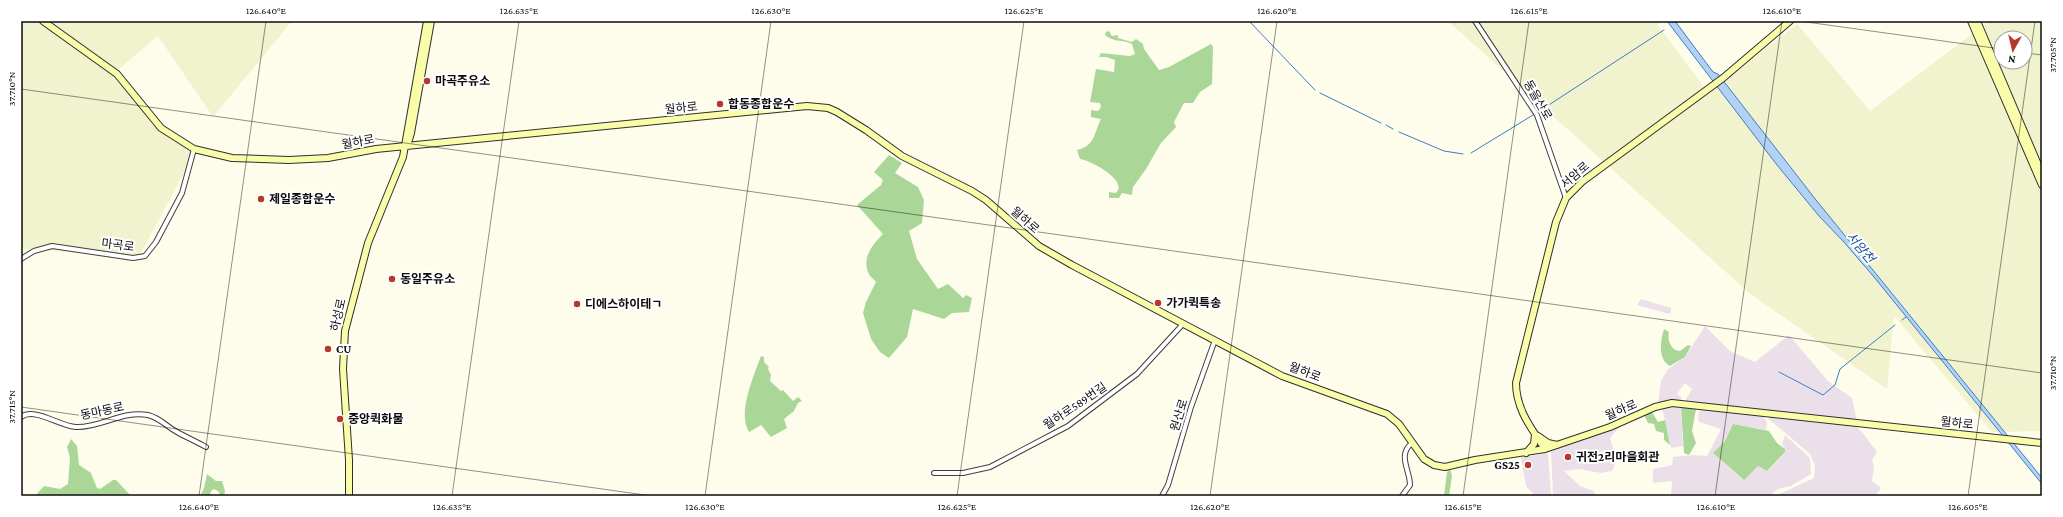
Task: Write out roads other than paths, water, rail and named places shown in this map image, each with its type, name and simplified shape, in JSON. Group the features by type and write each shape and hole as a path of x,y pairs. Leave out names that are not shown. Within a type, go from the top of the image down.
{"street":[{"name":"월하로","path":"43,21 117,74 161,128 194,149 205,153 232,158 288,160 328,158 376,149 806,106 828,108 856,124 902,156 981,197 1048,252 1284,377 1387,414 1399,424 1424,459 1442,467 1526,454 1545,449 1613,425 1655,407 1672,403 2020,442 2042,443"},
{"name":"하성로","path":"406,147 427,21"},
{"name":"하성로","path":"349,496 350,460 342,369 345,331 368,243 394,183 411,133 431,21"},
{"name":"동을산로","path":"1475,21 1537,115 1566,198"},
{"name":"서암로","path":"1545,449 1517,402 1516,383 1550,239 1566,198 1583,181 1723,78 1790,21"},
{"path":"1972,21 2042,185"},
{"path":"1977,21 2042,174"},
{"name":"마곡로","path":"21,260 34,251 52,246 133,258 145,256 153,248 182,193 194,149"},
{"name":"월하로589번길","path":"934,473 963,473 990,467 1058,432 1137,374 1183,324"},
{"name":"원산로","path":"1162,496 1168,485 1191,407 1215,340"},
{"name":"동마동로","path":"21,418 32,414 68,426 85,427 123,416 146,415 162,421 176,432 206,447"},
{"path":"1526,454 1534,444 1535,434 1548,443 1559,445"},
{"path":"1402,496 1410,485 1404,458 1406,449 1412,443"}],"water":[{"path":"1667,21 1675,21 1713,72 1718,74 1816,200 2042,478 2042,484 1874,277 1819,216 1777,165"}],"waterway":[{"path":"1249,21 1315,90"},
{"path":"1538,112 1664,30"},
{"path":"1320,93 1381,123"},
{"path":"1471,153 1533,115"},
{"path":"1386,125 1393,129"},
{"path":"1399,132 1444,151 1463,154"},
{"path":"1902,320 1906,317"},
{"path":"1779,372 1823,395 1835,385 1840,369 1895,325"}],"place":[{"name":"마곡주유소","path":"427,81"},
{"name":"합동종합운수","path":"720,104"},
{"name":"제일종합운수","path":"261,199"},
{"name":"동일주유소","path":"392,279"},
{"name":"가가퀵특송","path":"1158,303"},
{"name":"디에스하이테ㄱ","path":"577,304"},
{"name":"CU","path":"328,349"},
{"name":"중앙퀵화물","path":"340,419"},
{"name":"귀전2리마을회관","path":"1568,457"},
{"name":"GS25","path":"1528,465"}],"water label":[{"name":"서암천","path":"1861,247"}]}
